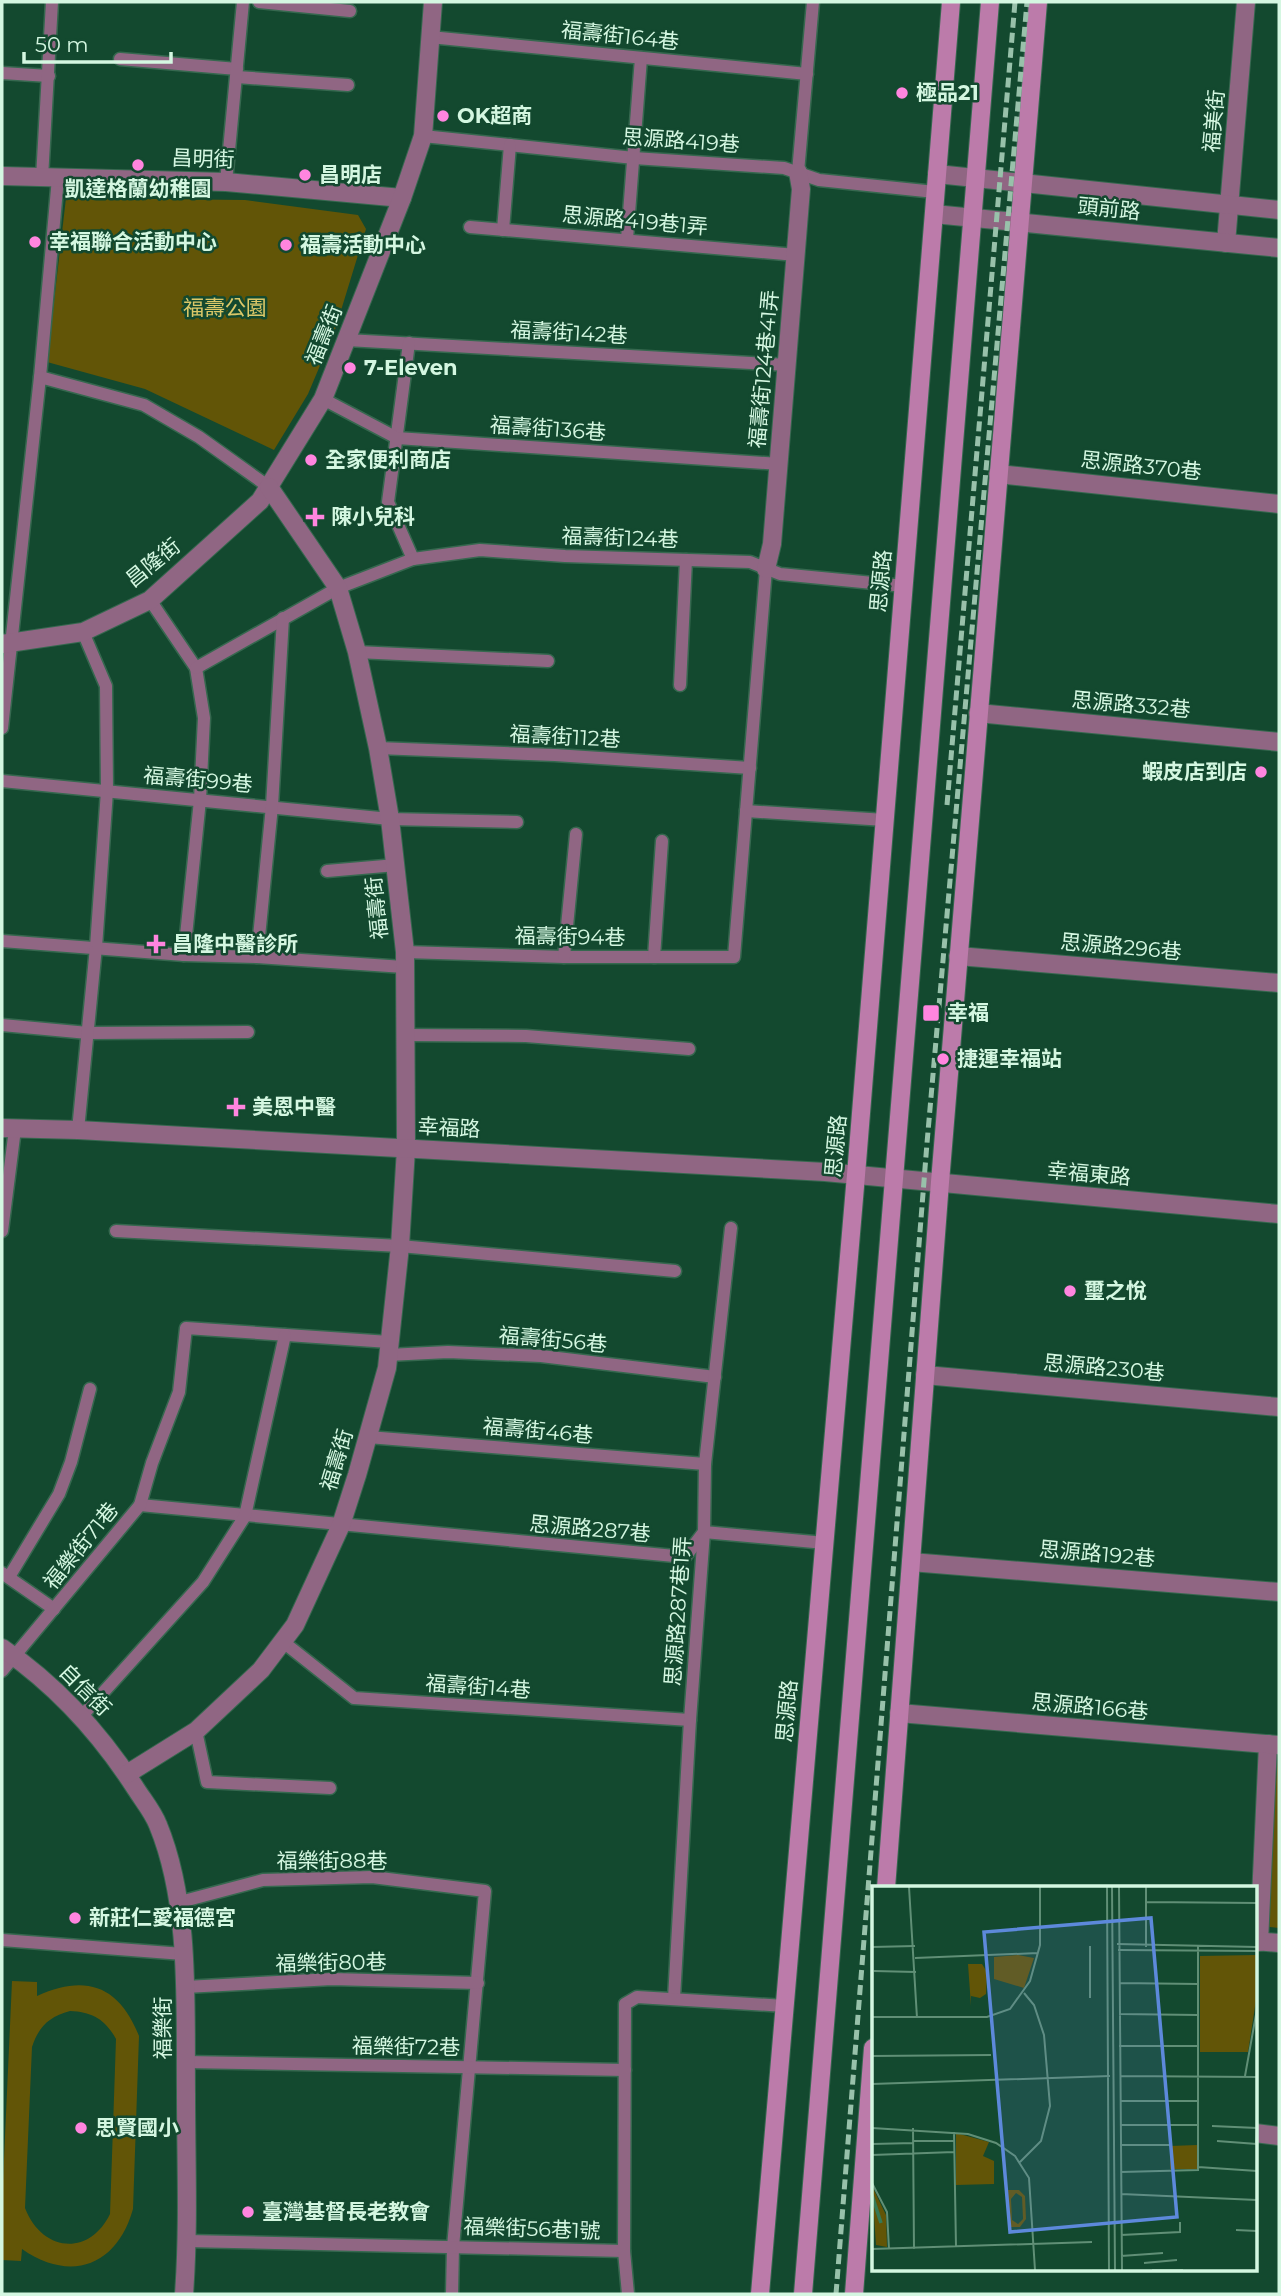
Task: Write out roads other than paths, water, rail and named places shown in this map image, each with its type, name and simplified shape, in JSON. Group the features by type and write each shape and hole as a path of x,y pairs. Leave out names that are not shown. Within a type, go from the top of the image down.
{"main road":[{"name":"思源路","path":"760,2294 856,1175 951,2"},
{"path":"803,2294 990,2"},
{"path":"886,1886 958,956 1038,2"},
{"path":"854,2294 872,2085"}],"street":[{"name":"福壽街","path":"127,1774 196,1731 261,1670 295,1625 341,1525 387,1368 400,1246 406,1149 407,1035 405,960 390,820 378,748 338,589 269,487 323,399 423,136 433,2"},
{"name":"福美街","path":"1226,243 1247,2"},
{"name":"福壽街124巷41弄","path":"766,569 772,544 788,365 802,189 798,172"},
{"name":"昌明街","path":"2,176 226,182 401,198"},
{"name":"頭前路","path":"936,183 976,178 1279,210"},
{"name":"頭前路","path":"934,214 1279,248"},
{"name":"思源路370巷","path":"998,474 1279,504"},
{"name":"昌隆街","path":"6,643 83,632 150,600 260,501 269,487"},
{"name":"思源路332巷","path":"978,713 1279,742"},
{"name":"思源路296巷","path":"958,956 1279,983"},
{"name":"幸福路","path":"8,1129 78,1130 894,1178"},
{"name":"幸福東路","path":"894,1178 1279,1214"},
{"name":"思源路230巷","path":"925,1375 1279,1407"},
{"name":"思源路192巷","path":"911,1562 1279,1592"},
{"name":"自信街","path":"8,1652 31,1668 93,1727 127,1774"},
{"name":"思源路166巷","path":"899,1713 1275,1745"},
{"path":"1275,1745 1257,1942 1279,1943"},
{"name":"福樂街","path":"127,1774 158,1824 180,1902 185,1987 188,2241 184,2294"},
{"path":"1256,2133 1279,2136"}],"lane":[{"path":"2,728 6,643 40,377 50,178 52,2"},
{"path":"226,182 243,2"},
{"path":"259,2 350,11"},
{"path":"798,172 813,2"},
{"name":"福壽街164巷","path":"430,37 807,74"},
{"path":"626,239 641,58"},
{"path":"120,59 348,85"},
{"path":"2,73 50,76"},
{"name":"思源路419巷","path":"423,136 634,158 784,168 820,180 936,183"},
{"path":"503,230 510,145"},
{"name":"思源路419巷1弄","path":"470,227 796,255"},
{"name":"福壽街142巷","path":"347,340 788,365"},
{"path":"409,343 388,502 414,559"},
{"path":"40,377 144,405 199,437 269,487"},
{"name":"福壽街136巷","path":"323,399 397,438 779,464"},
{"name":"福壽街124巷","path":"196,668 338,589 414,559 480,550 565,556 750,562 780,574 904,586"},
{"path":"680,685 685,560"},
{"path":"766,569 746,811 885,820"},
{"path":"150,600 196,668 204,718 200,800 184,956"},
{"path":"257,957 272,806 283,618"},
{"path":"78,1130 96,947 107,791 106,686 83,632"},
{"path":"356,652 548,662"},
{"name":"福壽街112巷","path":"378,748 555,755 750,768"},
{"name":"福壽街99巷","path":"2,781 272,806 390,820 517,822"},
{"name":"福壽街94巷","path":"2,941 184,956 405,960 734,957 746,811"},
{"path":"564,957 576,834"},
{"path":"654,957 662,841"},
{"path":"327,872 396,865"},
{"path":"2,1025 88,1033 248,1032"},
{"path":"407,1035 526,1036 689,1049"},
{"path":"2,1231 8,1129"},
{"name":"思源路287巷1弄","path":"674,1998 704,1532 705,1464 731,1228"},
{"path":"116,1231 400,1246 675,1271"},
{"name":"福樂街71巷","path":"2,1671 8,1652 54,1609 140,1504 152,1463 179,1392 186,1328 285,1335"},
{"path":"82,1717 203,1582 245,1516 285,1335"},
{"name":"福壽街56巷","path":"285,1335 388,1349 541,1356 715,1377"},
{"path":"54,1609 5,1575 59,1494 71,1462 90,1389"},
{"name":"福壽街46巷","path":"368,1437 705,1464"},
{"path":"140,1504 341,1525"},
{"name":"思源路287巷","path":"341,1525 685,1557 704,1532"},
{"path":"704,1532 825,1543"},
{"name":"福壽街14巷","path":"282,1641 354,1698 690,1720"},
{"path":"196,1731 207,1782 330,1788"},
{"name":"福樂街88巷","path":"180,1902 263,1880 372,1877 485,1891 478,1983"},
{"path":"2,1940 183,1954"},
{"name":"福樂街80巷","path":"185,1987 332,1979 478,1983"},
{"path":"452,2294 453,2246 478,1983"},
{"path":"628,2294 624,2251 625,2004 637,1997 785,2006"},
{"name":"福樂街72巷","path":"186,2062 625,2070"},
{"name":"福樂街56巷1號","path":"188,2241 624,2251"}],"railway":[{"path":"947,805 1015,2"},
{"path":"836,2294 927,1143 1027,2"}],"place":[{"name":"極品21","path":"902,93"},
{"name":"OK超商","path":"443,116"},
{"name":"凱達格蘭幼稚園","path":"138,165"},
{"name":"昌明店","path":"305,175"},
{"name":"幸福聯合活動中心","path":"35,242"},
{"name":"福壽活動中心","path":"286,245"},
{"name":"7-Eleven","path":"350,368"},
{"name":"全家便利商店","path":"311,460"},
{"name":"陳小兒科","path":"315,517"},
{"name":"蝦皮店到店","path":"1261,772"},
{"name":"昌隆中醫診所","path":"156,944"},
{"name":"幸福","path":"931,1013"},
{"name":"捷運幸福站","path":"943,1059"},
{"name":"美恩中醫","path":"236,1107"},
{"name":"璽之悅","path":"1070,1291"},
{"name":"新莊仁愛福德宮","path":"75,1918"},
{"name":"思賢國小","path":"81,2128"},
{"name":"臺灣基督長老教會","path":"248,2212"}],"park label":[{"name":"福壽公園","path":"225,308"}]}
